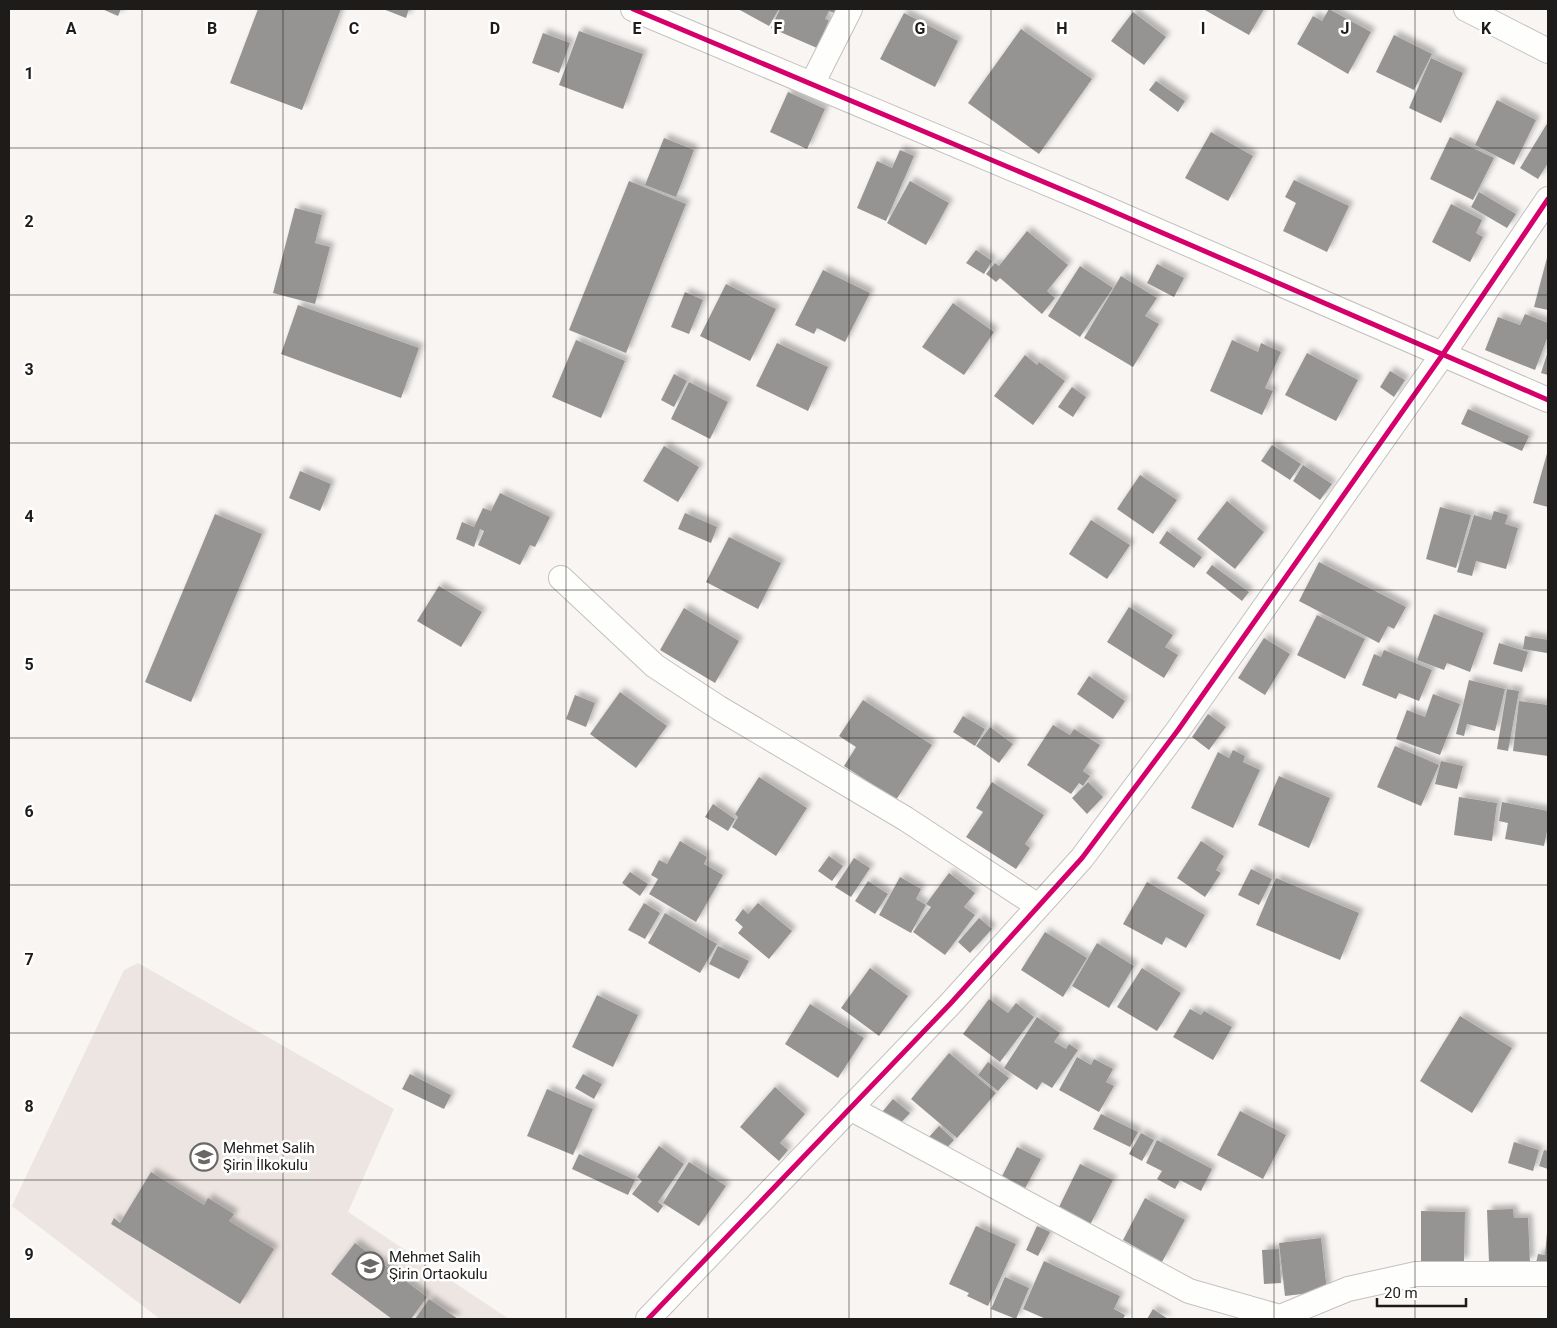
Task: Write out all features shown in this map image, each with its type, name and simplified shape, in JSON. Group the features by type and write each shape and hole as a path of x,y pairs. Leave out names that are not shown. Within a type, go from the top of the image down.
{"street":[{"path":"633,9 1089,201 1548,400"},
{"path":"812,84 850,9"},
{"path":"1466,9 1548,51"},
{"path":"648,1319 951,1003 1082,858 1178,730 1443,354 1548,199"},
{"path":"560,578 655,666 719,708 906,819 1038,906"},
{"path":"850,1108 1189,1290 1280,1317 1348,1288 1416,1274 1548,1274"}],"shaded area":[{"name":"Mehmet Salih Şirin İlkokulu","path":"138,963 394,1109 348,1212 509,1319 160,1319 12,1206 124,970"}],"building":[{"path":"102,9 121,9 118,16"},
{"path":"258,9 341,9 302,110 230,83"},
{"path":"383,9 409,9 406,18"},
{"path":"738,9 779,9 769,26"},
{"path":"780,9 836,9 834,13 829,11 825,19 829,20 817,48 771,28"},
{"path":"1203,9 1264,9 1249,35"},
{"path":"1329,9 1371,32 1348,74 1297,44 1313,16 1322,21"},
{"path":"1133,12 1166,37 1144,65 1111,41"},
{"path":"904,13 958,41 935,87 880,59"},
{"path":"1021,29 1092,79 1039,154 968,103"},
{"path":"579,31 643,54 623,109 559,85"},
{"path":"543,33 570,43 559,73 532,63"},
{"path":"1394,35 1432,54 1414,90 1376,72"},
{"path":"1431,58 1463,73 1441,123 1409,108"},
{"path":"1156,81 1185,101 1178,112 1149,90"},
{"path":"788,92 825,109 807,149 770,132"},
{"path":"1497,100 1536,120 1514,165 1475,145"},
{"path":"1548,122 1548,163 1538,179 1520,168"},
{"path":"1211,132 1253,156 1228,201 1185,178"},
{"path":"1450,137 1494,158 1473,200 1430,179"},
{"path":"664,138 694,150 676,197 645,185"},
{"path":"900,150 914,156 886,221 857,208 877,161 892,168"},
{"path":"1294,180 1349,206 1327,252 1283,231 1296,203 1285,197"},
{"path":"629,181 686,204 626,353 569,330"},
{"path":"910,181 949,203 926,245 887,223"},
{"path":"1479,192 1516,214 1507,228 1471,207"},
{"path":"1451,204 1482,220 1476,233 1483,237 1470,262 1432,242"},
{"path":"295,208 322,215 315,243 330,247 315,304 273,293"},
{"path":"1027,231 1068,265 1047,291 1055,298 1042,314 1000,278 996,282 986,274 995,263 999,266"},
{"path":"976,250 992,261 984,274 966,263"},
{"path":"1548,254 1548,310 1534,307"},
{"path":"1157,264 1184,278 1174,297 1147,283"},
{"path":"1080,266 1113,288 1080,337 1048,316"},
{"path":"823,270 870,293 845,342 817,328 814,334 795,325"},
{"path":"1121,276 1157,298 1145,316 1159,324 1133,367 1084,338"},
{"path":"726,284 776,309 750,361 700,336"},
{"path":"685,292 703,300 689,334 671,327"},
{"path":"953,303 994,332 964,375 922,347"},
{"path":"298,305 419,348 401,398 281,354"},
{"path":"1525,314 1548,323 1548,336 1535,370 1485,350 1498,317 1520,325"},
{"path":"576,340 625,361 601,418 552,397"},
{"path":"1232,340 1258,352 1261,343 1281,352 1265,388 1273,391 1262,415 1210,391"},
{"path":"777,343 828,367 808,411 756,386"},
{"path":"1548,351 1548,375 1541,373"},
{"path":"1307,353 1358,380 1336,421 1285,395"},
{"path":"1025,355 1037,365 1039,362 1065,381 1033,425 994,396"},
{"path":"1390,371 1405,380 1394,397 1380,387"},
{"path":"674,374 687,381 674,407 661,400"},
{"path":"689,382 728,402 710,439 671,419"},
{"path":"1072,387 1086,397 1073,417 1058,407"},
{"path":"1468,409 1529,436 1522,451 1461,424"},
{"path":"1272,445 1301,464 1290,480 1261,461"},
{"path":"664,446 699,467 678,502 643,481"},
{"path":"1548,450 1548,507 1533,503"},
{"path":"1303,465 1332,484 1320,500 1293,481"},
{"path":"300,471 331,484 320,511 289,498"},
{"path":"1140,475 1177,500 1153,534 1117,509"},
{"path":"500,493 550,517 535,547 530,545 520,565 478,545 484,531 480,529 474,547 456,539 462,522 474,527 483,508 491,511"},
{"path":"1227,501 1264,532 1235,569 1197,539"},
{"path":"1440,507 1471,515 1456,568 1426,559"},
{"path":"1494,511 1508,515 1505,524 1518,528 1506,569 1476,561 1472,576 1457,572 1474,515 1491,520"},
{"path":"685,513 717,527 711,543 678,529"},
{"path":"215,514 262,534 191,702 145,682"},
{"path":"1091,520 1130,545 1107,579 1069,554"},
{"path":"1167,531 1202,557 1194,568 1159,543"},
{"path":"729,537 781,563 758,609 706,582"},
{"path":"1319,562 1406,607 1394,629 1388,626 1379,643 1299,601"},
{"path":"1212,565 1249,592 1242,601 1206,573"},
{"path":"439,586 482,612 461,647 417,621"},
{"path":"1129,607 1173,635 1165,647 1178,655 1164,678 1107,642"},
{"path":"684,608 739,641 715,683 660,650"},
{"path":"1434,614 1484,633 1470,672 1447,663 1444,670 1417,660"},
{"path":"1317,615 1365,639 1345,679 1297,655"},
{"path":"1525,636 1548,640 1547,653 1523,649"},
{"path":"1264,638 1290,654 1265,695 1238,678"},
{"path":"1499,643 1528,652 1522,672 1493,664"},
{"path":"1384,650 1432,670 1419,701 1399,693 1396,699 1362,685 1374,654 1381,657"},
{"path":"1089,676 1125,701 1113,719 1077,694"},
{"path":"1469,680 1505,689 1495,731 1467,724 1464,736 1456,734"},
{"path":"1507,689 1519,691 1508,751 1497,749"},
{"path":"620,692 667,726 636,768 590,734"},
{"path":"1433,694 1460,704 1440,755 1396,739 1407,710 1425,717"},
{"path":"575,695 595,703 586,727 566,719"},
{"path":"863,700 932,745 896,800 844,766 856,747 839,736"},
{"path":"1519,701 1548,705 1548,756 1513,751"},
{"path":"1208,714 1226,727 1209,750 1192,737"},
{"path":"963,716 985,729 975,746 953,732"},
{"path":"1053,725 1070,735 1074,729 1100,745 1083,771 1090,776 1083,786 1079,783 1071,794 1027,765"},
{"path":"990,727 1013,744 999,763 976,746"},
{"path":"1395,746 1439,765 1421,806 1377,787"},
{"path":"1233,750 1245,756 1243,762 1260,770 1233,828 1191,808 1218,752 1229,758"},
{"path":"1441,761 1463,766 1457,789 1435,784"},
{"path":"1279,776 1330,798 1309,848 1258,825"},
{"path":"759,777 807,808 776,856 732,827 738,817 735,814"},
{"path":"992,782 1044,815 1025,844 1030,848 1016,869 966,837 983,812 976,808"},
{"path":"1088,782 1103,797 1087,814 1072,798"},
{"path":"1459,797 1497,803 1492,841 1454,835"},
{"path":"1502,802 1548,811 1548,826 1544,846 1505,839 1508,823 1499,821"},
{"path":"713,804 735,819 728,831 705,817"},
{"path":"680,841 707,857 704,864 723,875 696,922 649,894 658,879 651,875 659,860 667,864"},
{"path":"1201,841 1224,856 1216,870 1221,873 1205,897 1177,878"},
{"path":"829,856 843,866 832,881 818,871"},
{"path":"854,858 870,868 851,897 835,887"},
{"path":"1251,869 1272,879 1259,905 1238,895"},
{"path":"630,872 648,884 640,896 622,883"},
{"path":"949,873 975,893 964,907 975,915 945,955 913,932 931,907 926,904"},
{"path":"900,877 921,889 916,899 926,905 911,933 879,915"},
{"path":"1276,878 1359,913 1340,960 1256,925"},
{"path":"868,881 888,894 875,914 855,901"},
{"path":"1147,882 1205,915 1186,948 1166,937 1162,945 1123,924"},
{"path":"644,903 660,913 645,939 628,930"},
{"path":"758,903 792,931 769,959 738,933 743,927 735,920 743,909 748,914"},
{"path":"665,913 717,944 700,973 648,943"},
{"path":"979,918 992,929 970,953 958,942"},
{"path":"1045,932 1087,958 1063,997 1021,970"},
{"path":"1097,943 1134,966 1109,1008 1072,986"},
{"path":"718,946 749,961 739,979 709,964"},
{"path":"870,968 908,996 879,1036 841,1008"},
{"path":"1142,968 1181,993 1157,1031 1117,1007"},
{"path":"597,995 638,1015 613,1067 572,1047"},
{"path":"989,999 1008,1013 1016,1003 1034,1017 1000,1062 963,1034"},
{"path":"810,1004 864,1038 838,1078 785,1044"},
{"path":"1190,1009 1201,1015 1204,1011 1232,1027 1213,1060 1173,1037"},
{"path":"1460,1016 1512,1048 1472,1113 1420,1081"},
{"path":"1037,1017 1060,1033 1054,1042 1066,1049 1069,1044 1078,1050 1052,1088 1042,1082 1037,1090 1004,1068"},
{"path":"949,1053 996,1093 957,1138 911,1099"},
{"path":"1077,1057 1091,1065 1094,1059 1113,1069 1106,1082 1114,1086 1099,1112 1059,1090"},
{"path":"988,1062 1009,1078 998,1091 978,1075"},
{"path":"410,1074 451,1095 444,1109 402,1089"},
{"path":"583,1074 602,1084 594,1099 575,1088"},
{"path":"775,1087 805,1114 780,1143 788,1150 779,1161 740,1127"},
{"path":"547,1089 593,1109 573,1155 527,1136"},
{"path":"893,1099 910,1113 898,1126 882,1112"},
{"path":"1240,1111 1286,1135 1263,1179 1217,1155"},
{"path":"1101,1114 1138,1132 1130,1147 1093,1129"},
{"path":"939,1126 954,1140 943,1152 928,1138"},
{"path":"1141,1133 1154,1140 1142,1161 1129,1154"},
{"path":"1157,1140 1212,1169 1201,1191 1180,1180 1175,1189 1157,1179 1162,1171 1146,1163"},
{"path":"1514,1142 1539,1150 1533,1171 1508,1163"},
{"path":"659,1146 684,1164 658,1202 663,1206 658,1213 632,1194 642,1181 637,1177"},
{"path":"1017,1147 1041,1159 1023,1192 1000,1180"},
{"path":"1544,1150 1548,1151 1548,1169 1539,1166"},
{"path":"579,1154 635,1180 628,1195 572,1169"},
{"path":"689,1162 726,1186 699,1226 663,1203"},
{"path":"1080,1164 1113,1180 1090,1225 1058,1209"},
{"path":"151,1172 204,1205 208,1198 234,1214 229,1221 274,1249 240,1304 111,1224 114,1218 120,1223"},
{"path":"1145,1198 1185,1220 1162,1262 1123,1240"},
{"path":"1513,1209 1514,1218 1528,1218 1530,1262 1489,1263 1487,1210"},
{"path":"1421,1211 1465,1212 1464,1262 1421,1262"},
{"path":"976,1226 1016,1244 988,1306 967,1296 969,1293 949,1284"},
{"path":"1037,1226 1050,1232 1038,1256 1026,1250"},
{"path":"1547,1233 1548,1264 1536,1263 1538,1254 1545,1255"},
{"path":"1321,1238 1327,1291 1285,1296 1279,1243"},
{"path":"355,1243 427,1297 411,1319 392,1319 331,1274"},
{"path":"1279,1249 1281,1283 1264,1284 1262,1250"},
{"path":"1044,1261 1120,1296 1114,1309 1125,1315 1123,1319 1046,1319 1023,1309"},
{"path":"1005,1277 1029,1288 1016,1319 991,1309"},
{"path":"429,1299 458,1319 415,1319"},
{"path":"1153,1309 1168,1319 1147,1319"}],"cycle path":[{"path":"633,9 1089,201 1548,400"},
{"path":"648,1319 951,1003 1082,858 1178,730 1443,354 1548,199"}],"place":[{"name":"Mehmet Salih Şirin İlkokulu","path":"204,1157"},
{"name":"Mehmet Salih Şirin Ortaokulu","path":"370,1266"}]}
